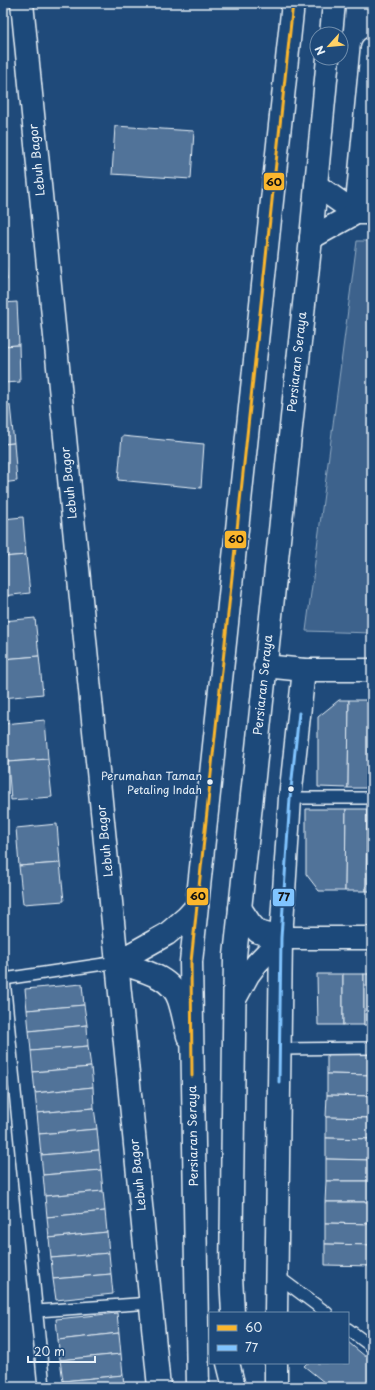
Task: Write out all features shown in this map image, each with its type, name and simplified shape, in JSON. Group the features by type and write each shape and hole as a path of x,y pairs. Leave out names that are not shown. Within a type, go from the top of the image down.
{"street":[{"name":"Lebuh Bagor","path":"22,3 159,1387"},
{"name":"Persiaran Seraya","path":"198,1387 191,962 293,3"},
{"path":"332,26 334,3"},
{"path":"364,213 372,48"},
{"name":"Persiaran Seraya","path":"233,1312 231,1276 235,956 311,238 327,66"},
{"path":"316,184 364,213"},
{"path":"311,238 364,213"},
{"path":"265,666 304,670 372,670"},
{"path":"276,1312 281,938 290,798 304,670"},
{"path":"117,962 167,934 187,917 197,906"},
{"path":"240,908 258,932 281,938 372,938"},
{"path":"235,1000 248,975 257,963 281,938"},
{"path":"117,962 162,978 172,987 179,999 192,1054"},
{"path":"223,1312 231,1276"},
{"path":"196,1283 206,1316 209,1320"},
{"path":"203,1387 209,1352"},
{"path":"228,1364 235,1387"},
{"path":"235,1364 235,1387"},
{"path":"276,1364 276,1387"}],"lane":[{"path":"290,798 372,798"},
{"path":"44,1387 4,974 117,962"},
{"path":"280,1049 372,1048"},
{"path":"276,1275 326,1312"},
{"path":"37,1311 151,1303"},
{"path":"349,1330 372,1347"}],"shaded area":[{"path":"357,241 372,241 372,633 306,631"}],"building":[{"path":"115,126 194,131 191,179 112,174"},
{"path":"3,243 7,280 3,281"},
{"path":"17,302 19,345 3,346 3,303"},
{"path":"19,345 20,382 3,383 3,346"},
{"path":"10,405 14,443 3,444 3,406"},
{"path":"122,436 204,444 201,488 118,480"},
{"path":"14,443 17,481 3,483 3,444"},
{"path":"23,517 26,555 3,557 3,519"},
{"path":"26,555 30,593 3,596 3,557"},
{"path":"35,618 39,656 3,659 3,621"},
{"path":"39,656 43,694 3,698 3,659"},
{"path":"339,700 349,700 348,788 318,787 318,717"},
{"path":"349,700 369,700 369,788 348,788"},
{"path":"369,700 372,700 372,788 369,788"},
{"path":"45,720 48,759 8,762 4,724"},
{"path":"48,759 52,797 11,800 8,762"},
{"path":"306,809 346,809 345,891 319,891 306,874"},
{"path":"346,809 367,809 366,891 345,891"},
{"path":"367,809 372,809 372,891 366,891"},
{"path":"57,824 60,863 19,866 16,828"},
{"path":"60,863 64,901 23,904 19,866"},
{"path":"317,974 343,974 343,1025 318,1025"},
{"path":"343,974 364,974 364,1025 343,1025"},
{"path":"364,974 372,974 372,1025 364,1025"},
{"path":"82,984 84,1005 27,1010 25,989"},
{"path":"84,1005 87,1025 29,1031 27,1010"},
{"path":"87,1025 88,1046 31,1051 29,1031"},
{"path":"88,1046 91,1067 33,1072 31,1051"},
{"path":"327,1053 372,1054 372,1075 327,1074"},
{"path":"91,1067 93,1087 35,1093 33,1072"},
{"path":"327,1074 372,1075 372,1096 327,1095"},
{"path":"93,1087 94,1108 37,1113 35,1093"},
{"path":"327,1095 372,1096 372,1118 326,1117"},
{"path":"94,1108 97,1129 39,1134 37,1113"},
{"path":"326,1117 372,1118 372,1139 326,1138"},
{"path":"97,1129 99,1150 41,1155 39,1134"},
{"path":"326,1138 372,1139 372,1160 326,1159"},
{"path":"99,1150 101,1170 43,1175 41,1155"},
{"path":"326,1159 372,1160 372,1181 326,1181"},
{"path":"101,1170 103,1191 45,1196 43,1175"},
{"path":"326,1181 372,1181 372,1202 325,1202"},
{"path":"103,1191 105,1211 47,1217 45,1196"},
{"path":"325,1202 372,1202 372,1224 325,1223"},
{"path":"105,1211 107,1232 49,1238 47,1217"},
{"path":"325,1223 372,1224 372,1245 325,1244"},
{"path":"107,1232 109,1253 51,1258 49,1238"},
{"path":"325,1244 372,1245 372,1266 325,1265"},
{"path":"109,1253 111,1274 53,1279 51,1258"},
{"path":"111,1274 113,1294 56,1300 53,1279"},
{"path":"117,1313 119,1333 58,1340 56,1319"},
{"path":"119,1333 121,1354 60,1360 58,1340"},
{"path":"349,1343 372,1362 372,1387 330,1387 304,1366 306,1364 349,1364"},
{"path":"121,1354 123,1375 63,1381 60,1360"},
{"path":"123,1375 124,1387 63,1387 63,1381"}],"transit line":[{"name":"60","path":"192,1076 191,962 293,3"},
{"name":"77","path":"279,1082 281,938 290,798 299,713"}],"place":[{"name":"Perumahan Taman Petaling Indah","path":"210,782"}]}
